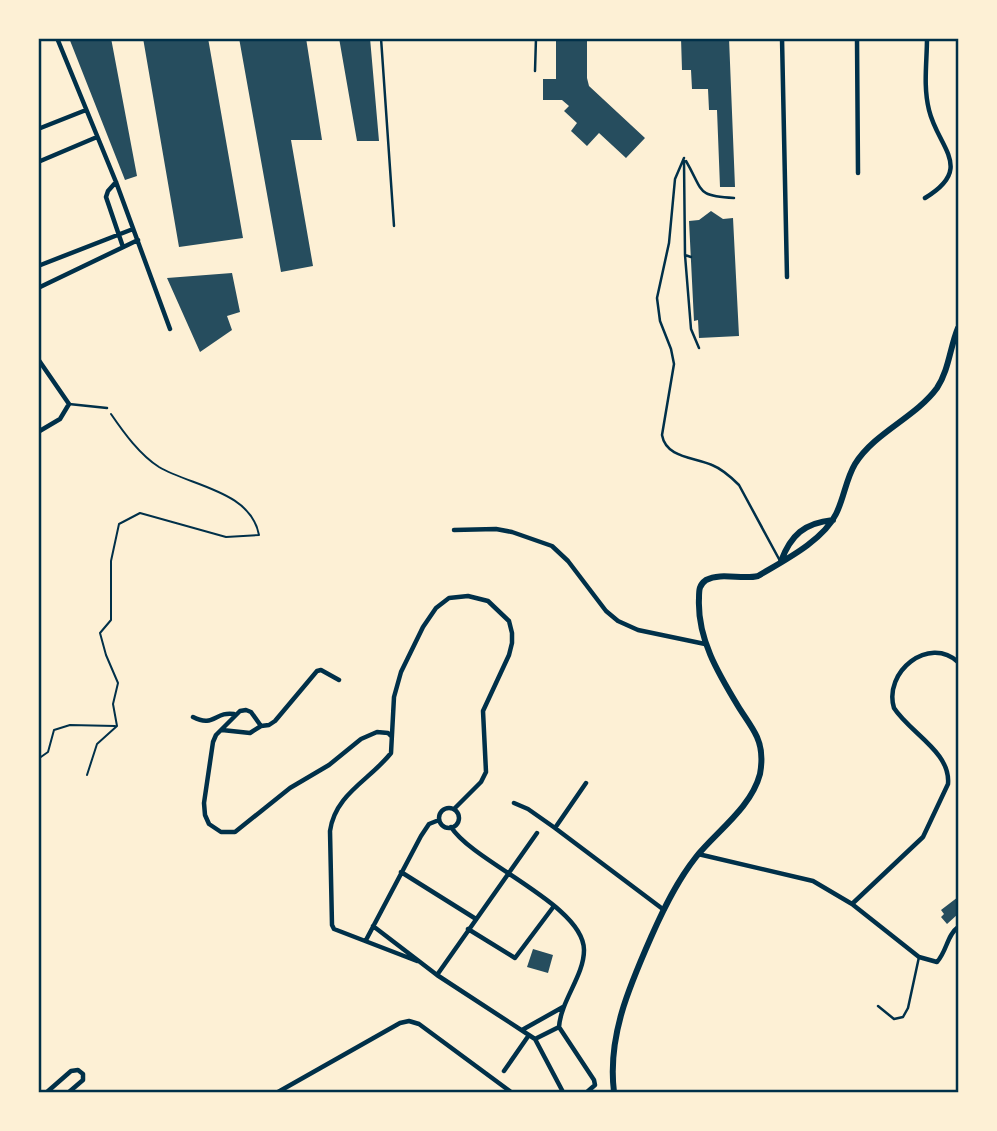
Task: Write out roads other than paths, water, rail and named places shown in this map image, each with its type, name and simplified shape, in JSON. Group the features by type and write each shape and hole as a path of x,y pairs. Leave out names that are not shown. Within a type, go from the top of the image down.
{"street":[{"path":"57,38 116,182 170,329"},
{"path":"782,38 787,277"},
{"path":"857,38 858,173"},
{"path":"925,198 945,184 951,167 946,148 929,110 926,80 928,38"},
{"path":"38,129 86,110"},
{"path":"38,162 97,137"},
{"path":"116,182 106,193 123,247"},
{"path":"38,266 133,229"},
{"path":"38,288 138,240"},
{"path":"614,1093 613,1061 620,1014 631,982 685,871 739,810 755,787 761,771 761,753 756,734 715,669 705,644 698,607 699,588 708,579 748,579 758,576 816,538 833,520 855,463 882,437 911,415 936,389 945,375 958,328"},
{"path":"38,359 69,404 60,419 38,432"},
{"path":"780,561 789,540 816,522 833,520"},
{"path":"454,530 496,529 552,546 568,561 606,611 618,621 638,630 705,644"},
{"path":"366,940 425,829 439,820 443,810 454,809 481,782 486,772 483,711 512,643 509,621 488,601 468,596 449,598 436,608 423,627 401,672 394,697 391,753 336,809 330,831 334,929 417,961"},
{"path":"852,904 923,837 948,784 949,775 942,760 894,708 892,700 895,679 909,662 928,654 944,653 958,662"},
{"path":"221,730 250,733 261,726 269,725 317,671 321,670 339,680"},
{"path":"261,726 251,712 246,710 235,715 213,742 204,803 205,815 216,830 228,834 235,832 290,788 329,765 361,739 377,732 388,733 391,737"},
{"path":"193,717 205,722 228,713 235,715"},
{"path":"555,828 586,783"},
{"path":"514,803 528,809 555,828 664,910"},
{"path":"452,827 458,819 454,809"},
{"path":"439,820 444,826 452,827 462,841 537,891 573,926 584,946 583,960 563,1007 559,1027 594,1080 595,1086 587,1093"},
{"path":"437,975 537,832"},
{"path":"698,854 813,881 852,904 919,957 937,962 943,956 952,932 958,927"},
{"path":"401,872 476,919"},
{"path":"468,929 515,958 554,906"},
{"path":"373,926 437,975 535,1039 563,1093"},
{"path":"521,1030 563,1007"},
{"path":"278,1093 400,1023 409,1021 419,1024 511,1093"},
{"path":"535,1039 559,1027"},
{"path":"504,1071 529,1035"},
{"path":"47,1093 71,1072 78,1070 83,1074 83,1080 69,1093"}],"lane":[{"path":"381,38 394,226"},
{"path":"535,71 536,38"},
{"path":"684,158 702,192 708,197 734,198"},
{"path":"684,158 685,255 691,329 699,348"},
{"path":"684,158 675,179 669,243 657,298 660,321 674,365 663,441 673,452 713,465 730,475 739,485 780,561"},
{"path":"685,255 691,257"},
{"path":"69,404 107,408"},
{"path":"878,1006 894,1019 899,1020 906,1014 919,957"}]}
